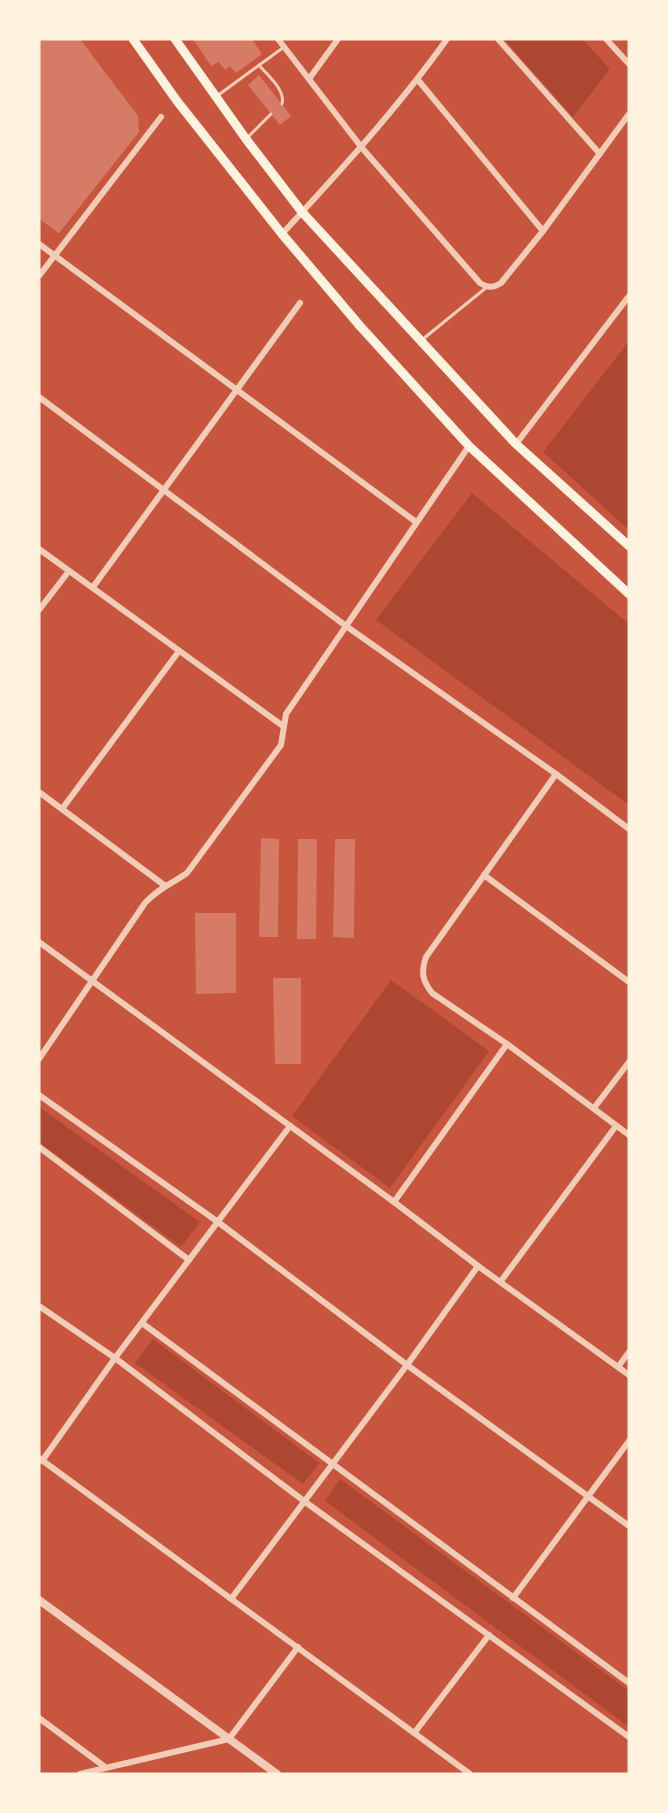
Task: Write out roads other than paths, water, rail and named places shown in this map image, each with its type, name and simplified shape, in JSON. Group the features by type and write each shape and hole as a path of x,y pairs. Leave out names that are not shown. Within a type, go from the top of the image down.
{"main road":[{"path":"133,39 177,101 282,234 360,326 469,446 629,594"},
{"path":"175,39 246,140 302,212 516,444 629,546"}],"street":[{"path":"278,39 362,148 480,283 487,287 494,287 501,283 543,231 629,114"},
{"path":"309,79 338,39"},
{"path":"282,234 362,148 418,80 447,39"},
{"path":"498,39 600,154"},
{"path":"606,39 629,64"},
{"path":"418,80 543,231"},
{"path":"39,276 161,117"},
{"path":"39,244 416,522"},
{"path":"516,444 629,296"},
{"path":"93,587 300,303"},
{"path":"39,398 346,626 556,774 629,829"},
{"path":"39,1059 145,903 164,885 176,881 187,873 281,745 286,714 469,446"},
{"path":"39,549 283,726"},
{"path":"39,610 69,571"},
{"path":"62,809 179,651"},
{"path":"556,774 426,957 422,969 424,983 432,993 507,1044 629,1136"},
{"path":"39,792 164,885"},
{"path":"484,875 629,982"},
{"path":"39,942 629,1375"},
{"path":"394,1202 507,1044"},
{"path":"594,1108 629,1062"},
{"path":"39,1095 218,1222 407,1365 629,1526"},
{"path":"290,1126 41,1460 470,1774"},
{"path":"501,1281 616,1126"},
{"path":"39,1147 189,1260"},
{"path":"231,1599 407,1365 478,1266"},
{"path":"39,1306 115,1358 304,1501 629,1737"},
{"path":"142,1323 331,1465 629,1683"},
{"path":"618,1367 629,1352"},
{"path":"513,1598 629,1441"},
{"path":"39,1600 276,1774"},
{"path":"415,1732 489,1635"},
{"path":"80,1774 229,1739 297,1647"},
{"path":"39,1718 105,1767"}],"lane":[{"path":"216,97 284,47"},
{"path":"259,65 283,96 282,104"},
{"path":"246,140 272,114"},
{"path":"421,341 487,287"}]}
